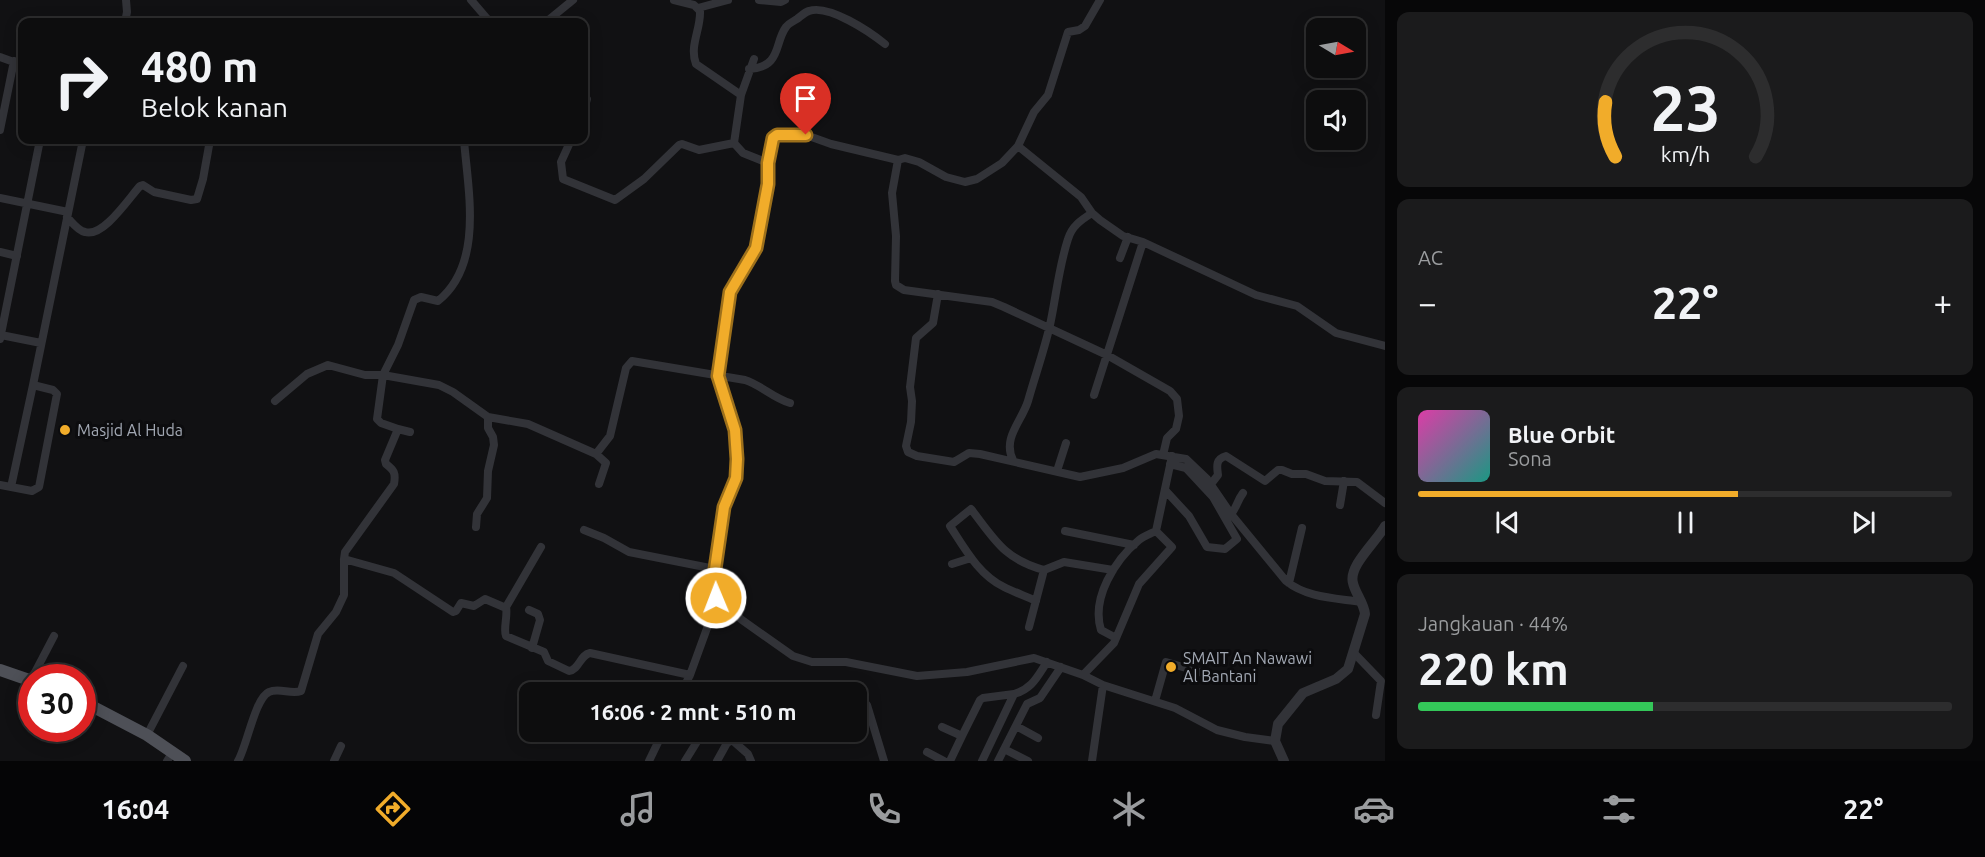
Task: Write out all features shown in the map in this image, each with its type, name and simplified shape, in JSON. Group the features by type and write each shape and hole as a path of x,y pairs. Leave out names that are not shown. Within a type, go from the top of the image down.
{"main road":[{"path":"0,669 18,675"},
{"path":"96,708 147,735 170,757 185,761"}],"street":[{"path":"126,0 126,18"},
{"path":"471,0 482,18"},
{"path":"551,18 573,0"},
{"path":"675,0 698,8 728,0"},
{"path":"759,0 782,2 785,0"},
{"path":"686,682 714,609 715,569 724,507 734,486 737,469 735,430 718,376 730,292 756,248 774,136 802,134 831,144 898,160 910,159 946,177 969,182 977,179 1002,162 1018,146 1034,112 1046,100 1051,89 1068,32 1085,26 1100,0"},
{"path":"698,8 700,20 693,55 696,64 741,95"},
{"path":"749,69 759,68 768,62 775,54 788,25 810,10 829,12 850,21 885,44"},
{"path":"0,57 18,63 0,130"},
{"path":"754,58 741,95 734,142 743,153 768,163"},
{"path":"569,144 560,167 563,179 615,200 644,180 679,145 699,150 734,142"},
{"path":"39,144 0,337 41,343"},
{"path":"11,488 82,144"},
{"path":"0,198 68,214 78,229 87,233 93,232 103,228 143,185 154,192 191,200 197,199 209,144"},
{"path":"410,432 381,423 377,419 383,375 398,345 414,300 421,297 438,301 453,286 463,262 470,223 464,144"},
{"path":"1018,146 1081,197 1092,213 1105,224 1128,237 1256,296 1297,306 1336,333 1385,346"},
{"path":"898,160 892,193 897,285 904,290 992,302 1107,355 1170,391 1177,399 1178,424 1167,438 1165,490 1156,531 1134,545 1117,564 1099,601 1098,622 1101,630 1116,638"},
{"path":"1013,460 1010,451 1013,428 1027,405 1050,327 1068,239 1078,222 1092,213"},
{"path":"1120,258 1128,237"},
{"path":"1094,395 1143,242"},
{"path":"0,252 17,256"},
{"path":"938,294 933,323 916,338 910,387 912,401 906,446 908,452 946,462 956,461 969,453 1013,460 1087,477 1123,468 1156,454 1192,463 1211,484 1269,562 1289,583 1313,595 1361,603"},
{"path":"596,454 610,436 626,368 632,361 754,383 778,400 790,403"},
{"path":"275,401 307,374 328,365 335,369 366,375 383,375 439,385 488,417 528,424 596,454 606,463 599,484"},
{"path":"0,485 32,491 39,487 57,394 53,390 33,385"},
{"path":"476,527 477,514 487,498 488,471 494,450 494,441 488,428 488,417"},
{"path":"238,761 265,694 273,690 294,693 301,691 318,634 336,612 344,594 344,559 349,546 394,484 395,473 393,468 386,464 386,460 398,429"},
{"path":"1057,471 1066,443"},
{"path":"1211,484 1218,476 1216,466 1218,461 1226,456 1265,482 1278,470 1292,474 1306,474 1325,481 1357,482 1385,503"},
{"path":"1165,490 1189,516 1207,547 1225,549 1237,539 1213,497 1186,468 1168,458"},
{"path":"1340,506 1344,481"},
{"path":"1232,514 1235,503 1243,493"},
{"path":"1036,601 1003,587 989,577 971,558 950,526 971,509 1012,558 1027,566 1044,570 1064,562 1113,570"},
{"path":"1284,761 1275,741 1278,724 1306,690 1341,676 1348,669 1365,614 1353,583 1353,573 1385,526"},
{"path":"1289,583 1302,528"},
{"path":"584,530 629,552 715,569"},
{"path":"1065,531 1134,545"},
{"path":"1083,675 1106,653 1116,638 1139,584 1172,547 1156,531"},
{"path":"540,547 506,608 508,614 505,635 543,652 548,661 569,671 575,669 585,655 590,653 690,675"},
{"path":"952,564 971,558"},
{"path":"344,559 394,573 453,612 461,603 474,606 485,599 506,608"},
{"path":"1029,627 1044,570"},
{"path":"716,598 742,620 794,656 812,662 846,662 917,676 967,672 1034,657 1103,685 1175,708 1217,730 1275,741"},
{"path":"529,610 538,614 540,620 532,648"},
{"path":"39,664 54,636"},
{"path":"1354,653 1383,683 1376,715"},
{"path":"927,752 950,760 980,700 1026,691 1047,662"},
{"path":"1155,701 1166,662 1209,675"},
{"path":"147,735 183,666"},
{"path":"998,761 1028,702 1040,698 1061,667"},
{"path":"1092,761 1103,685"},
{"path":"982,761 1014,694"},
{"path":"867,705 884,761"},
{"path":"1016,726 1038,738"},
{"path":"942,727 962,736"},
{"path":"649,761 658,742"},
{"path":"685,761 697,742"},
{"path":"717,761 727,742"},
{"path":"739,742 751,761"},
{"path":"334,761 341,746"},
{"path":"1004,750 1028,761"}],"place":[{"name":"Masjid Al Huda","path":"65,430"},
{"name":"SMAIT An Nawawi Al Bantani","path":"1171,667"}],"route":[{"path":"716,598 715,569 724,507 734,486 737,469 735,430 718,376 730,292 756,248 768,184 770,170 768,163 773,138 777,135 806,135"}]}
